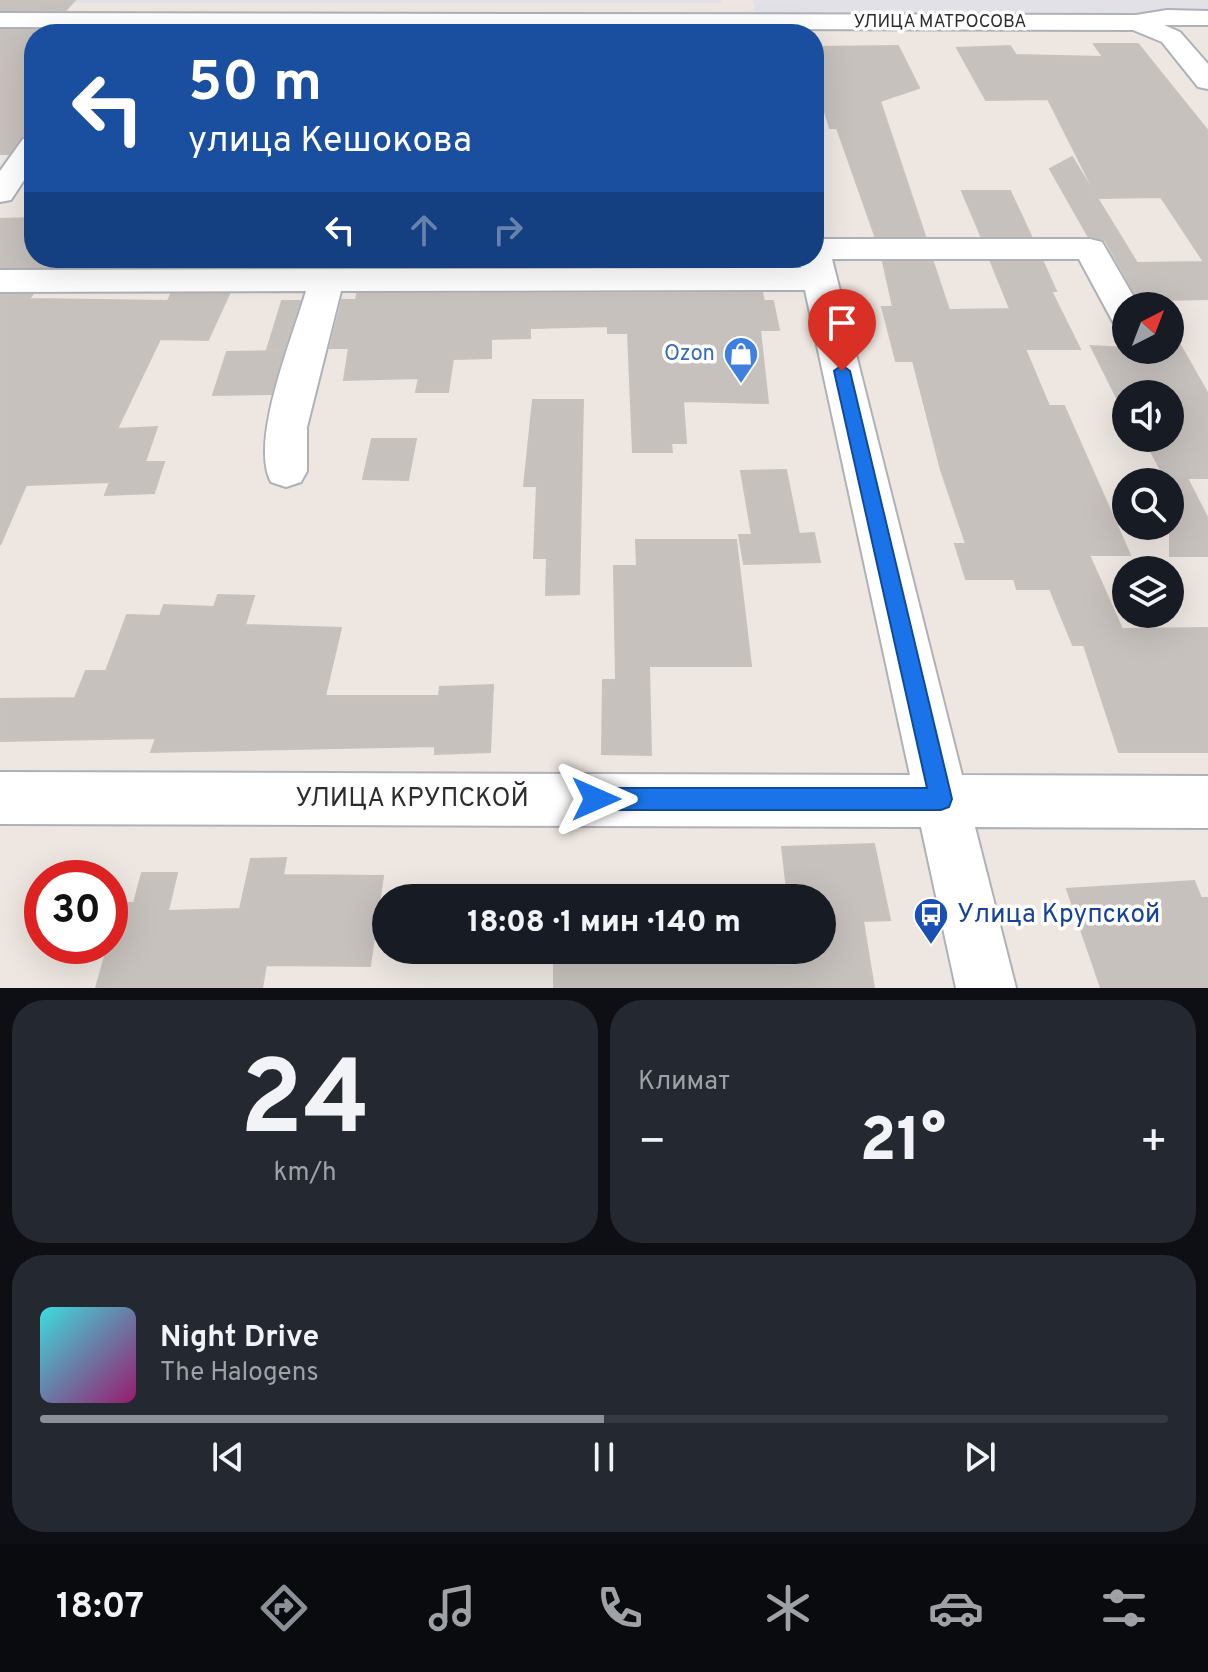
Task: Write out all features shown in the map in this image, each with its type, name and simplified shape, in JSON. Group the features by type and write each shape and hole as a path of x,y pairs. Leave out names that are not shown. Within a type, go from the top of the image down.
{"street":[{"name":"УЛИЦА МАТРОСОВА","path":"517,24 757,18 1136,23 1167,17 1208,18"},
{"name":"УЛИЦА МАТРОСОВА","path":"0,20 227,24"},
{"path":"1136,23 1171,37 1208,81"},
{"path":"0,193 24,158"},
{"path":"824,260 1090,249 1114,292"},
{"path":"0,281 326,281 629,268"},
{"path":"818,268 986,988"},
{"path":"286,471 287,427 326,281"},
{"name":"УЛИЦА КРУПСКОЙ","path":"0,798 1208,802"}],"shaded area":[{"path":"0,0 721,0 722,3 0,3"},
{"path":"753,0 1208,0 1208,18 757,21"}],"building":[{"path":"0,0 75,0 66,10 0,10"},
{"path":"0,30 24,30 24,136 9,154 0,154"},
{"path":"1094,44 1138,44 1208,131 1208,299 1184,300 1184,292 1134,292 1105,240 1088,236 1050,169 1072,157 1137,263 1204,262 1161,197 1098,198 1048,99 986,100 957,48 1010,46 1016,55 1103,57"},
{"path":"898,46 919,88 880,101 925,236 875,236 837,128 830,128 824,112 824,47"},
{"path":"962,191 1010,191 1031,236 981,236"},
{"path":"24,218 24,267 0,267 0,219"},
{"path":"883,262 933,262 949,310 1010,309 991,262 1043,262 1056,291 1051,291 1080,349 1025,349 1049,406 1064,406 1112,514 1112,540 1123,540 1130,555 1089,555 1112,607 1112,628 1208,628 1208,752 1119,752 1084,645 1073,645 1050,589 1017,589 1014,579 966,579 955,544 966,544 941,470 913,361 896,361 882,307 893,307"},
{"path":"762,293 764,301 773,301 779,330 760,330 768,403 683,401 686,443 671,443 672,452 633,452 628,333 608,333 608,326 530,328 530,338 491,339 491,358 453,359 448,392 416,392 419,378 344,380 349,348 330,348 342,300 356,300 357,294"},
{"path":"171,294 229,294 208,340 160,339 117,429 157,427 145,462 164,462 154,493 105,495 110,482 26,485 0,545 0,295 32,295 29,299 168,301"},
{"path":"282,301 300,301 284,349 267,350"},
{"path":"1091,346 1112,347 1112,364 1184,364 1184,352 1208,394 1208,478 1187,478 1208,519 1208,556 1170,556 1170,540 1184,540 1184,468 1160,468 1151,452 1184,452 1184,380 1112,380 1112,388"},
{"path":"284,351 271,394 213,395 227,352"},
{"path":"533,400 583,400 579,594 546,595 547,558 534,558 537,486 524,486"},
{"path":"372,439 416,439 408,480 363,479"},
{"path":"786,470 799,534 814,533 820,562 744,564 739,535 752,535 741,471"},
{"path":"636,540 736,540 751,666 649,666 651,755 602,754 603,680 616,680 614,566 637,566"},
{"path":"218,595 254,596 245,625 341,628 325,696 439,696 440,687 493,685 490,752 435,754 435,746 151,752 156,738 0,741 0,699 75,698 86,671 106,671 127,615 160,616 164,605 214,607"},
{"path":"874,844 890,920 863,921 874,988 554,988 554,964 836,964 836,884 786,884 782,847"},
{"path":"286,858 283,875 383,876 382,884 372,884 370,966 266,965 262,988 96,988 103,964 128,964 128,903 134,903 142,873 177,873 168,911 240,909 251,859"},
{"path":"1194,881 1201,898 1208,898 1208,988 1101,988 1067,889"}],"place":[{"name":"Ozon","path":"741,385"},
{"name":"Улица Крупской","path":"931,946"}],"route":[{"path":"596,799 941,799 842,371"}]}
